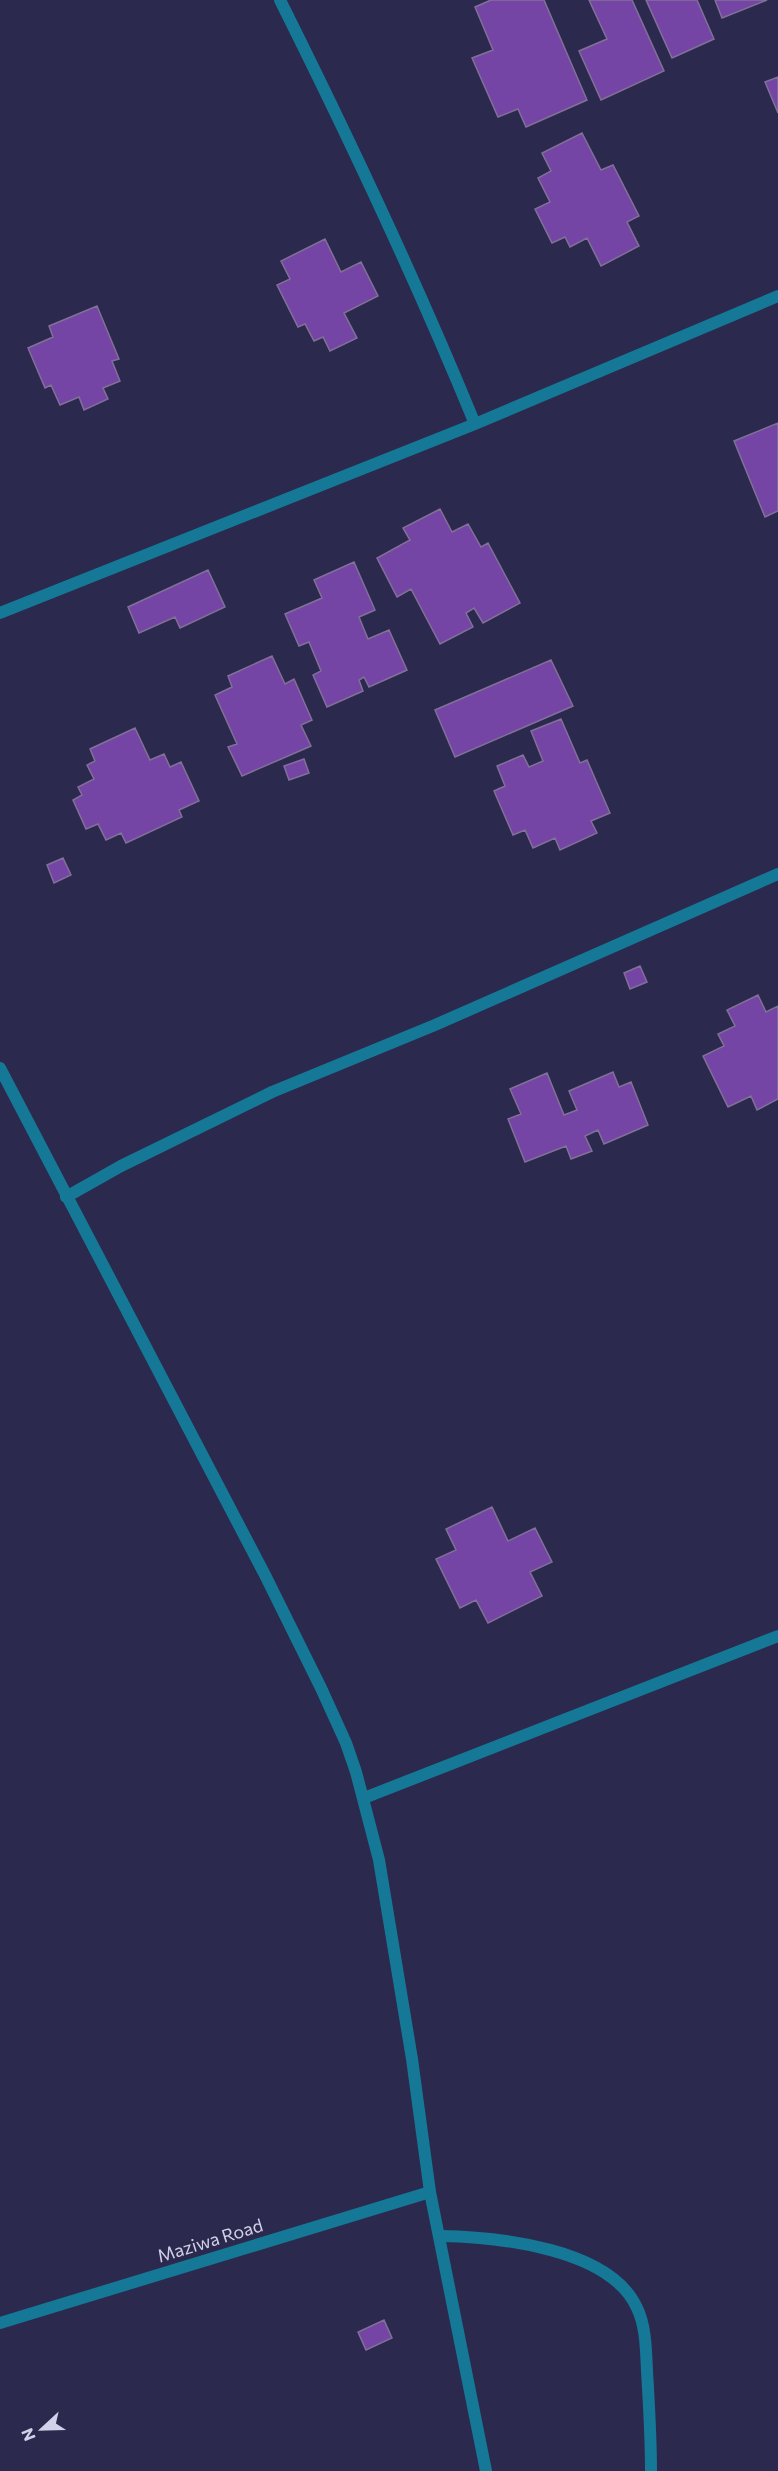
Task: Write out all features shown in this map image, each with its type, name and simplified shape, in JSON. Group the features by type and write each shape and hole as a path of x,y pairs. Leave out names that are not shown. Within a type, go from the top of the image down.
{"street":[{"path":"280,0 368,179 433,321 475,424"},
{"path":"0,614 475,424 778,296"},
{"path":"66,1197 131,1161 272,1092 435,1025 778,874"},
{"path":"0,1068 266,1575 346,1743 364,1798 380,1860 412,2059 430,2192 486,2471"},
{"path":"364,1798 778,1636"},
{"name":"Maziwa Road","path":"0,2324 430,2192"},
{"path":"440,2236 508,2239 591,2264 615,2278 638,2309 645,2343 651,2471"}],"building":[{"path":"491,0 544,0 587,100 526,127 518,109 498,117 472,58 493,50 475,7"},
{"path":"589,0 632,0 664,71 601,100 579,51 607,39"},
{"path":"646,0 697,0 714,39 672,58"},
{"path":"715,0 767,0 722,18"},
{"path":"778,77 778,113 765,82"},
{"path":"582,133 601,170 613,165 639,216 627,222 639,246 601,266 587,238 570,247 565,237 552,243 535,209 550,202 538,178 551,171 542,153"},
{"path":"325,239 341,272 361,262 378,296 344,313 357,338 330,351 323,337 314,341 305,324 298,327 277,285 290,279 281,261"},
{"path":"97,306 119,359 112,361 120,381 103,388 108,399 84,410 79,397 60,405 51,385 45,388 28,348 53,337 49,326"},
{"path":"778,423 778,511 765,517 734,441"},
{"path":"440,509 452,532 468,524 481,547 488,543 520,603 483,623 474,608 466,613 473,627 440,644 411,589 397,597 377,558 410,540 403,528"},
{"path":"354,562 375,610 359,617 368,639 389,630 407,670 369,687 364,677 359,680 363,691 327,707 313,675 321,671 309,642 299,646 285,614 322,598 314,580"},
{"path":"208,570 225,607 180,628 175,617 139,633 128,607"},
{"path":"272,656 285,684 294,679 312,720 301,725 311,746 242,776 228,747 237,744 215,695 232,687 228,676"},
{"path":"551,660 573,706 455,757 435,710"},
{"path":"561,719 580,763 587,760 610,813 591,821 597,833 560,850 555,838 533,848 525,830 513,835 494,791 505,786 497,766 523,755 529,767 543,761 531,731"},
{"path":"135,728 150,760 164,754 170,767 181,762 199,801 179,810 182,817 126,843 121,833 106,840 98,824 86,829 73,800 82,795 78,787 94,779 87,765 95,761 90,749"},
{"path":"304,759 309,773 289,780 284,766"},
{"path":"63,858 71,875 54,883 47,865"},
{"path":"640,966 647,982 630,989 624,973"},
{"path":"758,995 766,1012 778,1006 778,1099 757,1110 751,1096 728,1107 703,1056 724,1046 718,1034 735,1026 727,1010"},
{"path":"613,1072 619,1087 631,1082 648,1125 604,1144 598,1130 585,1136 592,1151 571,1159 566,1146 525,1162 508,1119 521,1114 510,1089 547,1073 564,1115 577,1110 569,1091"},
{"path":"492,1507 508,1541 535,1528 552,1562 530,1572 542,1596 488,1623 476,1600 460,1608 436,1559 456,1550 446,1529"},
{"path":"384,2320 392,2338 366,2350 358,2332"}]}
